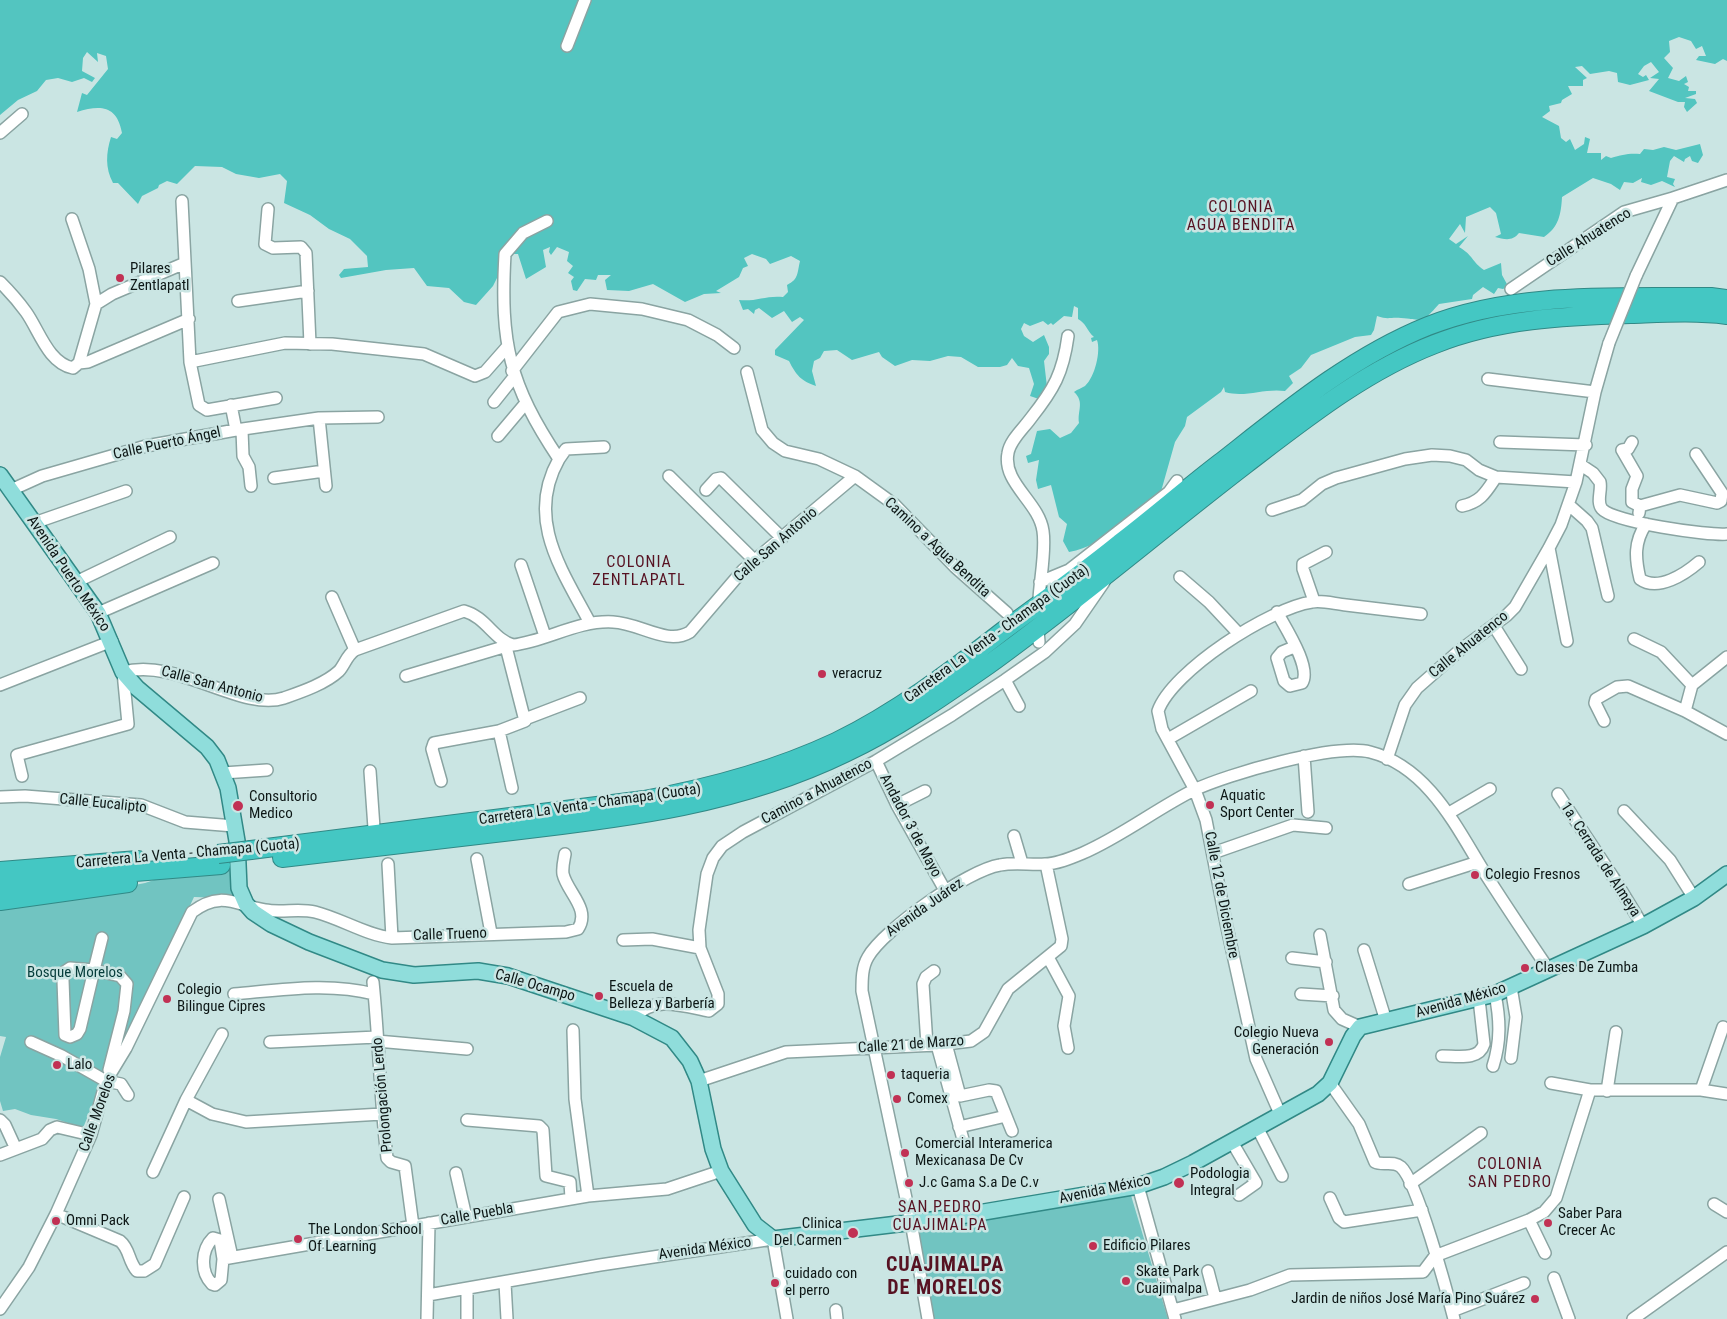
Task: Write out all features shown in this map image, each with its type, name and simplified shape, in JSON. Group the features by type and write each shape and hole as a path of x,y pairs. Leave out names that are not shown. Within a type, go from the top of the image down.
{"highway":[{"name":"Carretera La Venta - Chamapa (Cuota)","path":"252,856 644,800 706,789 757,774 837,741 924,691 1119,545 1274,420 1382,348 1428,326 1499,306 1574,299 1712,297 1727,299"},
{"name":"Carretera La Venta - Chamapa (Cuota)","path":"0,870 220,859 581,824 695,805 774,782 843,754 937,701 1108,575 1214,488 1320,408 1386,367 1432,345 1467,332 1566,316 1699,312 1727,316"},
{"name":"Carretera La Venta - Chamapa (Cuota)","path":"0,883 185,868 220,859"},
{"path":"0,901 140,882 185,868"}],"main road":[{"name":"Avenida Puerto México","path":"0,475 98,614 112,641 123,672 152,702 207,747 223,772 234,826 239,888 246,904"},
{"name":"Avenida México","path":"773,1239 910,1222 1138,1186 1164,1178 1258,1129 1318,1094 1330,1084 1353,1036 1360,1027 1495,994 1643,926 1694,898 1727,874"},
{"name":"Calle Ocampo","path":"246,904 261,919 271,924 382,970 414,976 478,971 500,975 634,1018 672,1038 690,1061 699,1080 713,1149 721,1171 755,1225 773,1239"}],"street":[{"path":"567,46 585,0"},
{"path":"0,133 22,114"},
{"path":"1673,198 1727,180"},
{"name":"Calle Ahuatenco","path":"1387,759 1406,705 1417,688 1452,657 1494,626 1515,607 1549,548 1569,505 1581,465 1596,392 1609,343 1636,276 1673,198"},
{"name":"Calle Ahuatenco","path":"1511,289 1624,212 1673,198"},
{"path":"182,201 190,362 197,400 202,408 207,410 276,398"},
{"path":"268,210 265,244 273,248 301,248 305,250 310,344"},
{"path":"72,219 89,268 96,304 79,363"},
{"path":"546,221 523,233 505,254 503,321 513,374 525,404 559,459"},
{"path":"96,304 112,294 185,263"},
{"path":"0,282 26,312 58,360 73,368 79,363 88,362 188,319"},
{"path":"238,301 308,291"},
{"path":"494,402 558,312 590,304 642,309 688,320 716,335 734,348"},
{"path":"1039,599 1043,530 1034,506 1010,472 1007,464 1008,450 1053,388 1064,363 1068,336"},
{"path":"190,362 285,343 361,345 424,354 475,376 485,372 507,347"},
{"name":"Camino a Agua Bendita","path":"747,372 762,430 773,443 785,451 819,459 855,476 895,505 955,567 1007,612"},
{"path":"1488,379 1596,392"},
{"path":"498,436 525,404"},
{"path":"231,405 239,430 244,456 249,466 251,486"},
{"name":"Calle Puerto Ángel","path":"11,490 42,476 146,446 239,430 378,418"},
{"path":"320,422 326,486"},
{"path":"1500,442 1586,446"},
{"path":"1632,442 1628,449 1622,450 1637,476 1632,489 1632,502 1640,506 1680,495 1717,503 1720,501 1722,493 1696,454"},
{"path":"590,623 555,552 544,516 549,481 566,449 604,447"},
{"path":"1272,510 1302,500 1322,484 1336,478 1406,458 1450,456 1466,460 1479,470 1496,476 1576,482"},
{"path":"1581,465 1593,473 1600,482 1599,503 1603,510 1641,523 1692,532 1727,534"},
{"path":"274,478 324,471"},
{"path":"669,476 754,560"},
{"name":"Calle San Antonio","path":"406,676 500,648 506,644 520,644 590,623 629,624 668,637 679,638 690,632 754,560 855,476"},
{"path":"1462,506 1477,501 1484,496 1496,476"},
{"path":"706,490 716,479 721,478 782,538"},
{"path":"1040,582 1069,570 1169,492 1177,481"},
{"path":"34,523 126,490"},
{"path":"1569,505 1587,520 1592,528 1608,596"},
{"path":"1640,506 1641,523 1636,556 1640,579 1644,582 1656,584 1667,581 1691,569 1699,562"},
{"path":"76,582 170,537"},
{"path":"1549,548 1567,641"},
{"path":"1314,601 1303,569 1304,564 1326,552"},
{"path":"98,614 213,563"},
{"path":"521,565 545,636"},
{"name":"Camino a Ahuatenco","path":"634,1018 641,1010 652,1005 670,1003 709,1011 716,1008 719,1001 718,994 700,948 699,918 704,889 713,858 722,846 743,832 876,761 1005,680 1039,640 1075,624 1108,575"},
{"path":"1180,577 1209,602 1239,634"},
{"path":"332,597 355,650 464,611 473,614 486,623 506,644 525,719"},
{"name":"Calle 12 de Diciembre","path":"1281,1116 1256,1059 1226,923 1206,820 1195,790 1159,720 1158,711 1169,691 1239,634 1277,612 1314,601 1421,614"},
{"path":"1277,612 1294,647"},
{"path":"1494,626 1520,669"},
{"path":"1634,639 1665,656 1692,685"},
{"path":"0,685 112,641"},
{"name":"Calle San Antonio","path":"123,672 137,668 163,670 253,699 270,700 283,698 306,689 331,676 340,670 350,654 355,650"},
{"path":"1685,711 1692,685 1727,657"},
{"path":"22,776 17,755 128,724 123,672"},
{"path":"1005,680 1019,706"},
{"path":"1604,721 1595,701 1598,697 1621,686 1628,686 1685,711 1727,734"},
{"path":"1168,739 1251,691"},
{"path":"441,781 432,749 434,743 499,731 523,723 525,719 580,698"},
{"path":"499,731 512,788"},
{"name":"Avenida Juárez","path":"928,1319 875,1048 862,991 862,977 866,958 876,944 946,892 987,868 1002,864 1046,864 1083,853 1195,790 1251,770 1304,756 1354,750 1371,752 1387,759"},
{"path":"1304,756 1308,812"},
{"path":"1387,759 1404,768 1449,813 1478,862 1549,970"},
{"name":"Andador 3 de Mayo","path":"876,761 897,805 946,892"},
{"path":"223,772 267,770"},
{"path":"370,771 374,828"},
{"path":"1449,813 1490,789"},
{"path":"897,805 925,791"},
{"name":"1a. Cerrada de Almeya","path":"1558,794 1609,870 1643,926"},
{"name":"Calle Eucalipto","path":"0,797 26,796 141,805 185,822 234,826"},
{"path":"1624,811 1670,860 1694,898"},
{"path":"1213,853 1293,825 1326,828"},
{"path":"1014,836 1022,864"},
{"name":"Calle Trueno","path":"246,904 273,912 284,910 314,912 380,936 392,938 491,933 549,933 578,929 581,924 581,911 563,875 565,854"},
{"path":"477,859 491,933"},
{"path":"1408,884 1478,862"},
{"path":"388,864 392,938"},
{"name":"Calle 21 de Marzo","path":"699,1080 786,1052 936,1045 971,1041 984,1032 1008,989 1058,950 1062,939 1046,864"},
{"name":"Calle Morelos","path":"0,1308 28,1267 56,1214 91,1135 106,1081 126,1048 192,912 202,904 214,901 234,901 246,904"},
{"path":"1320,935 1336,1016 1360,1027"},
{"path":"102,938 94,970 80,1028 77,1034 70,1037 64,1035 64,972 70,968 94,970 120,976 126,984 124,1011 106,1081"},
{"path":"623,940 652,939 700,948"},
{"path":"1364,950 1386,1021"},
{"path":"1048,957 1069,996 1064,1026 1068,1048"},
{"path":"1292,958 1326,962"},
{"path":"934,971 926,977 923,984 936,1045 964,1143"},
{"path":"1511,987 1516,1017 1511,1058"},
{"name":"Prolongación Lerdo","path":"234,994 294,988 374,988 378,1020 377,1039 382,1114 387,1158 391,1162 402,1164 406,1170 413,1226"},
{"path":"1301,994 1333,996"},
{"path":"1492,1066 1500,1036 1500,1021 1495,994"},
{"path":"1442,1056 1475,1055 1482,1050 1484,1044 1479,999"},
{"path":"1701,1090 1722,1027"},
{"path":"573,1030 575,1099 588,1196"},
{"path":"1607,1091 1616,1032"},
{"path":"153,1172 186,1100 222,1034"},
{"path":"270,1042 377,1039 466,1049"},
{"path":"31,1042 62,1056 106,1081 121,1084 128,1095"},
{"path":"936,1045 960,1096 993,1090 999,1095 1012,1131"},
{"path":"1550,1083 1590,1090 1701,1090 1727,1094"},
{"path":"1330,1084 1356,1118 1375,1162 1400,1166 1410,1184 1422,1210 1453,1315 1524,1283"},
{"path":"1138,1186 1174,1315 1215,1298 1250,1290 1290,1275 1423,1272 1435,1256 1530,1220 1544,1212 1556,1198 1590,1090"},
{"path":"186,1100 212,1114 246,1122 382,1114"},
{"path":"959,1127 1006,1116"},
{"path":"0,1120 5,1124 16,1149"},
{"path":"467,1120 539,1126 544,1134 546,1176 570,1182 571,1199"},
{"path":"0,1155 42,1138 50,1130 57,1127 91,1135"},
{"path":"1258,1129 1282,1176"},
{"path":"1410,1184 1481,1133"},
{"path":"1232,1142 1256,1183 1239,1194"},
{"name":"Calle Puebla","path":"219,1199 227,1258 588,1196 667,1189 721,1171"},
{"path":"456,1173 466,1216"},
{"path":"56,1214 120,1241 126,1246 137,1271 144,1271 155,1264 184,1197"},
{"path":"1330,1198 1339,1218 1344,1222 1422,1210"},
{"path":"1714,1204 1727,1212"},
{"path":"1530,1220 1545,1253"},
{"path":"427,1319 429,1223"},
{"path":"773,1239 786,1319"},
{"name":"Avenida México","path":"428,1295 600,1265 773,1239"},
{"path":"1637,1319 1727,1252"},
{"path":"1208,1271 1215,1298"},
{"path":"1554,1278 1569,1319"},
{"path":"505,1282 507,1319"},
{"path":"467,1289 467,1319"}],"green space":[{"name":"Bosque Morelos","path":"231,868 235,885 233,895 223,898 194,897 154,983 98,1091 83,1128 15,1109 3,1111 0,1101 0,1057 6,1037 0,1036 0,908 35,904 145,883 172,874"},
{"path":"1130,1192 1168,1319 928,1319 911,1222"}],"shaded area":[{"path":"0,0 1727,0 1727,61 1723,59 1715,64 1696,60 1699,56 1706,56 1702,46 1696,49 1691,41 1679,37 1669,41 1670,52 1664,58 1673,68 1668,78 1679,81 1686,76 1688,82 1684,84 1689,87 1688,91 1696,91 1696,94 1685,98 1695,99 1697,103 1687,112 1684,107 1685,102 1678,102 1649,91 1659,79 1650,78 1659,72 1651,62 1644,66 1638,74 1643,77 1646,75 1649,80 1630,85 1618,82 1617,73 1609,71 1590,74 1582,66 1575,67 1587,78 1583,80 1583,86 1568,86 1572,94 1562,100 1561,103 1549,106 1550,111 1542,117 1559,126 1561,138 1566,142 1570,139 1575,150 1584,144 1585,137 1590,139 1587,153 1601,153 1601,160 1606,156 1611,158 1628,154 1640,154 1644,149 1653,150 1664,147 1676,150 1700,144 1703,155 1698,163 1692,161 1690,156 1684,162 1674,156 1670,161 1667,177 1675,179 1673,184 1675,187 1662,181 1651,185 1641,182 1642,178 1633,183 1624,182 1620,190 1611,184 1593,178 1562,197 1558,220 1553,229 1544,237 1519,233 1511,239 1495,237 1501,234 1496,213 1490,207 1466,217 1465,233 1460,224 1449,239 1456,244 1468,236 1459,247 1484,270 1501,263 1502,275 1508,286 1503,289 1498,288 1494,294 1483,287 1473,295 1472,299 1439,304 1429,315 1419,320 1377,316 1371,335 1355,337 1311,355 1301,368 1289,376 1293,383 1285,391 1232,394 1225,392 1224,387 1221,392 1187,417 1185,426 1175,442 1160,495 1095,543 1069,552 1063,541 1067,524 1059,517 1051,485 1038,489 1036,480 1039,460 1028,463 1026,456 1031,454 1037,431 1050,429 1060,438 1071,433 1079,423 1080,403 1074,392 1085,386 1092,377 1096,364 1098,345 1097,340 1092,342 1091,338 1094,337 1078,319 1078,308 1074,306 1072,317 1064,316 1053,325 1051,323 1048,325 1043,321 1030,326 1024,323 1021,329 1024,336 1033,342 1044,335 1049,347 1049,354 1044,361 1047,387 1042,400 1030,396 1034,384 1029,368 1018,366 1012,358 1007,365 1000,367 978,367 961,357 948,356 930,361 912,360 895,366 882,357 879,352 852,360 837,350 824,351 820,358 814,361 812,371 816,386 806,382 797,374 789,361 775,355 775,350 804,320 800,317 792,322 784,311 772,318 759,308 755,310 754,314 748,309 743,310 739,300 783,297 788,292 787,285 797,275 800,261 791,256 770,264 766,259 752,254 744,258 748,266 743,268 739,277 716,291 721,293 704,294 685,302 653,284 629,291 607,290 605,280 611,275 598,275 596,280 585,279 577,291 573,290 571,281 574,277 568,273 573,266 567,261 569,252 557,247 551,255 549,252 550,247 543,250 546,267 526,279 518,254 509,254 493,286 476,305 464,302 449,288 427,286 414,268 386,270 341,278 339,275 344,269 368,267 367,256 350,239 329,229 310,215 284,203 287,181 280,174 259,178 236,174 222,167 195,166 177,184 167,181 159,185 158,188 142,196 138,204 118,183 113,183 109,172 107,155 111,137 117,139 122,133 120,124 112,112 106,109 93,108 77,112 82,93 87,95 108,69 106,56 97,53 98,62 87,52 83,58 82,71 95,78 92,82 84,78 72,82 58,78 46,80 37,91 18,100 0,115"}],"place":[{"name":"Pilares Zentlapatl","path":"120,278"},
{"name":"veracruz","path":"822,674"},
{"name":"Aquatic Sport Center","path":"1210,805"},
{"name":"Consultorio Medico","path":"238,806"},
{"name":"Colegio Fresnos","path":"1475,875"},
{"name":"Clases De Zumba","path":"1525,968"},
{"name":"Escuela de Belleza y Barbería","path":"599,996"},
{"name":"Colegio Bilingue Cipres","path":"167,999"},
{"name":"Colegio Nueva Generación","path":"1329,1042"},
{"name":"Lalo","path":"57,1065"},
{"name":"taqueria","path":"891,1075"},
{"name":"Comex","path":"897,1099"},
{"name":"Comercial Interamerica Mexicanasa De Cv","path":"905,1153"},
{"name":"J.c Gama S.a De C.v","path":"909,1183"},
{"name":"Podologia Integral","path":"1179,1183"},
{"name":"Omni Pack","path":"56,1221"},
{"name":"Saber Para Crecer Ac","path":"1548,1223"},
{"name":"Clinica Del Carmen","path":"853,1233"},
{"name":"The London School Of Learning","path":"298,1239"},
{"name":"Edificio Pilares","path":"1093,1246"},
{"name":"Skate Park Cuajimalpa","path":"1126,1281"},
{"name":"cuidado con el perro","path":"775,1283"},
{"name":"Jardin de niños José María Pino Suárez","path":"1535,1299"}],"district":[{"name":"COLONIA AGUA BENDITA","path":"1241,217"},
{"name":"COLONIA ZENTLAPATL","path":"639,572"},
{"name":"COLONIA SAN PEDRO","path":"1510,1174"},
{"name":"SAN PEDRO CUAJIMALPA","path":"940,1217"},
{"name":"CUAJIMALPA DE MORELOS","path":"945,1278"}]}
